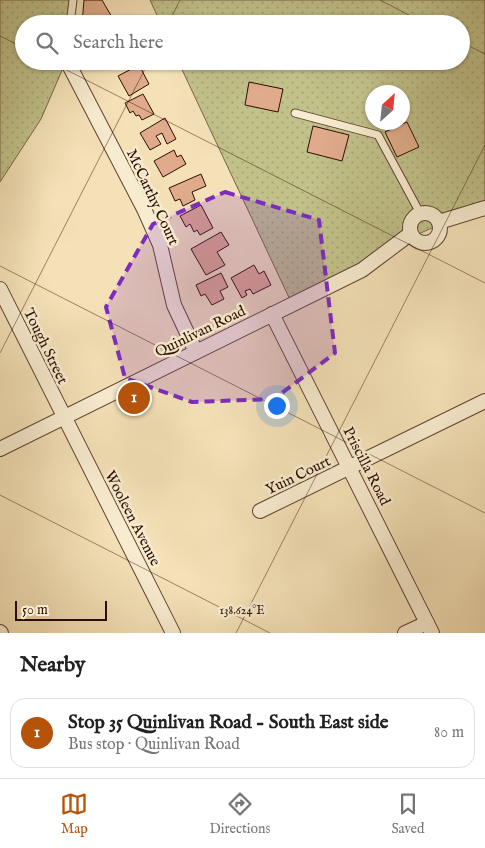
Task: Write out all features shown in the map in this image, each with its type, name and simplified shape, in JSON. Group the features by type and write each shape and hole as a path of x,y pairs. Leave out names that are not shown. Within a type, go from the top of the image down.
{"street":[{"name":"McCarthy Court","path":"73,70 144,209 160,245 174,305 196,352"},
{"path":"439,222 485,208"},
{"path":"420,213 430,213 439,222 439,234 429,243 416,241 410,234 410,222 420,213"},
{"name":"Quinlivan Road","path":"0,449 362,270 410,234"},
{"name":"Tough Street","path":"0,289 64,417"},
{"name":"Priscilla Road","path":"272,314 430,628"},
{"name":"Yuin Court","path":"260,511 485,401"},
{"name":"Wooleen Avenue","path":"64,417 173,633"},
{"path":"405,633 430,628"}],"lane":[{"path":"71,15 73,0"},
{"path":"295,113 378,135 420,213"}],"highlighted area":[{"path":"225,192 319,220 335,353 274,399 192,402 125,378 106,307 153,224"}],"green space":[{"path":"0,0 73,0 71,15 15,15 15,70 62,70 41,119 0,182"},
{"path":"150,0 485,0 485,204 412,237 292,304 182,70 470,70 470,15 157,15"}],"building":[{"path":"84,0 102,0 111,15 83,15"},
{"path":"129,70 142,70 149,84 129,96 118,76"},
{"path":"249,82 283,89 278,112 245,105"},
{"path":"143,94 154,114 142,120 133,111 130,113 125,103"},
{"path":"165,118 176,139 167,144 162,133 156,136 161,144 150,150 140,133"},
{"path":"313,126 349,135 342,161 307,152"},
{"path":"410,128 419,147 397,157 385,132 389,130 410,130"},
{"path":"174,150 177,157 181,155 186,164 163,177 154,161"},
{"path":"201,174 206,186 192,192 195,200 183,206 180,199 175,201 169,188"},
{"path":"201,205 213,228 200,235 197,230 194,232 190,224 186,227 180,216"},
{"path":"221,232 229,245 217,252 225,265 206,275 191,249"},
{"path":"254,265 259,274 264,271 271,285 253,294 250,289 245,291 247,295 242,298 231,278"},
{"path":"221,273 228,287 220,291 224,299 212,305 205,294 201,296 196,285"}],"place":[{"name":"Stop 35 Quinlivan Road - South East side","path":"134,398"}]}
